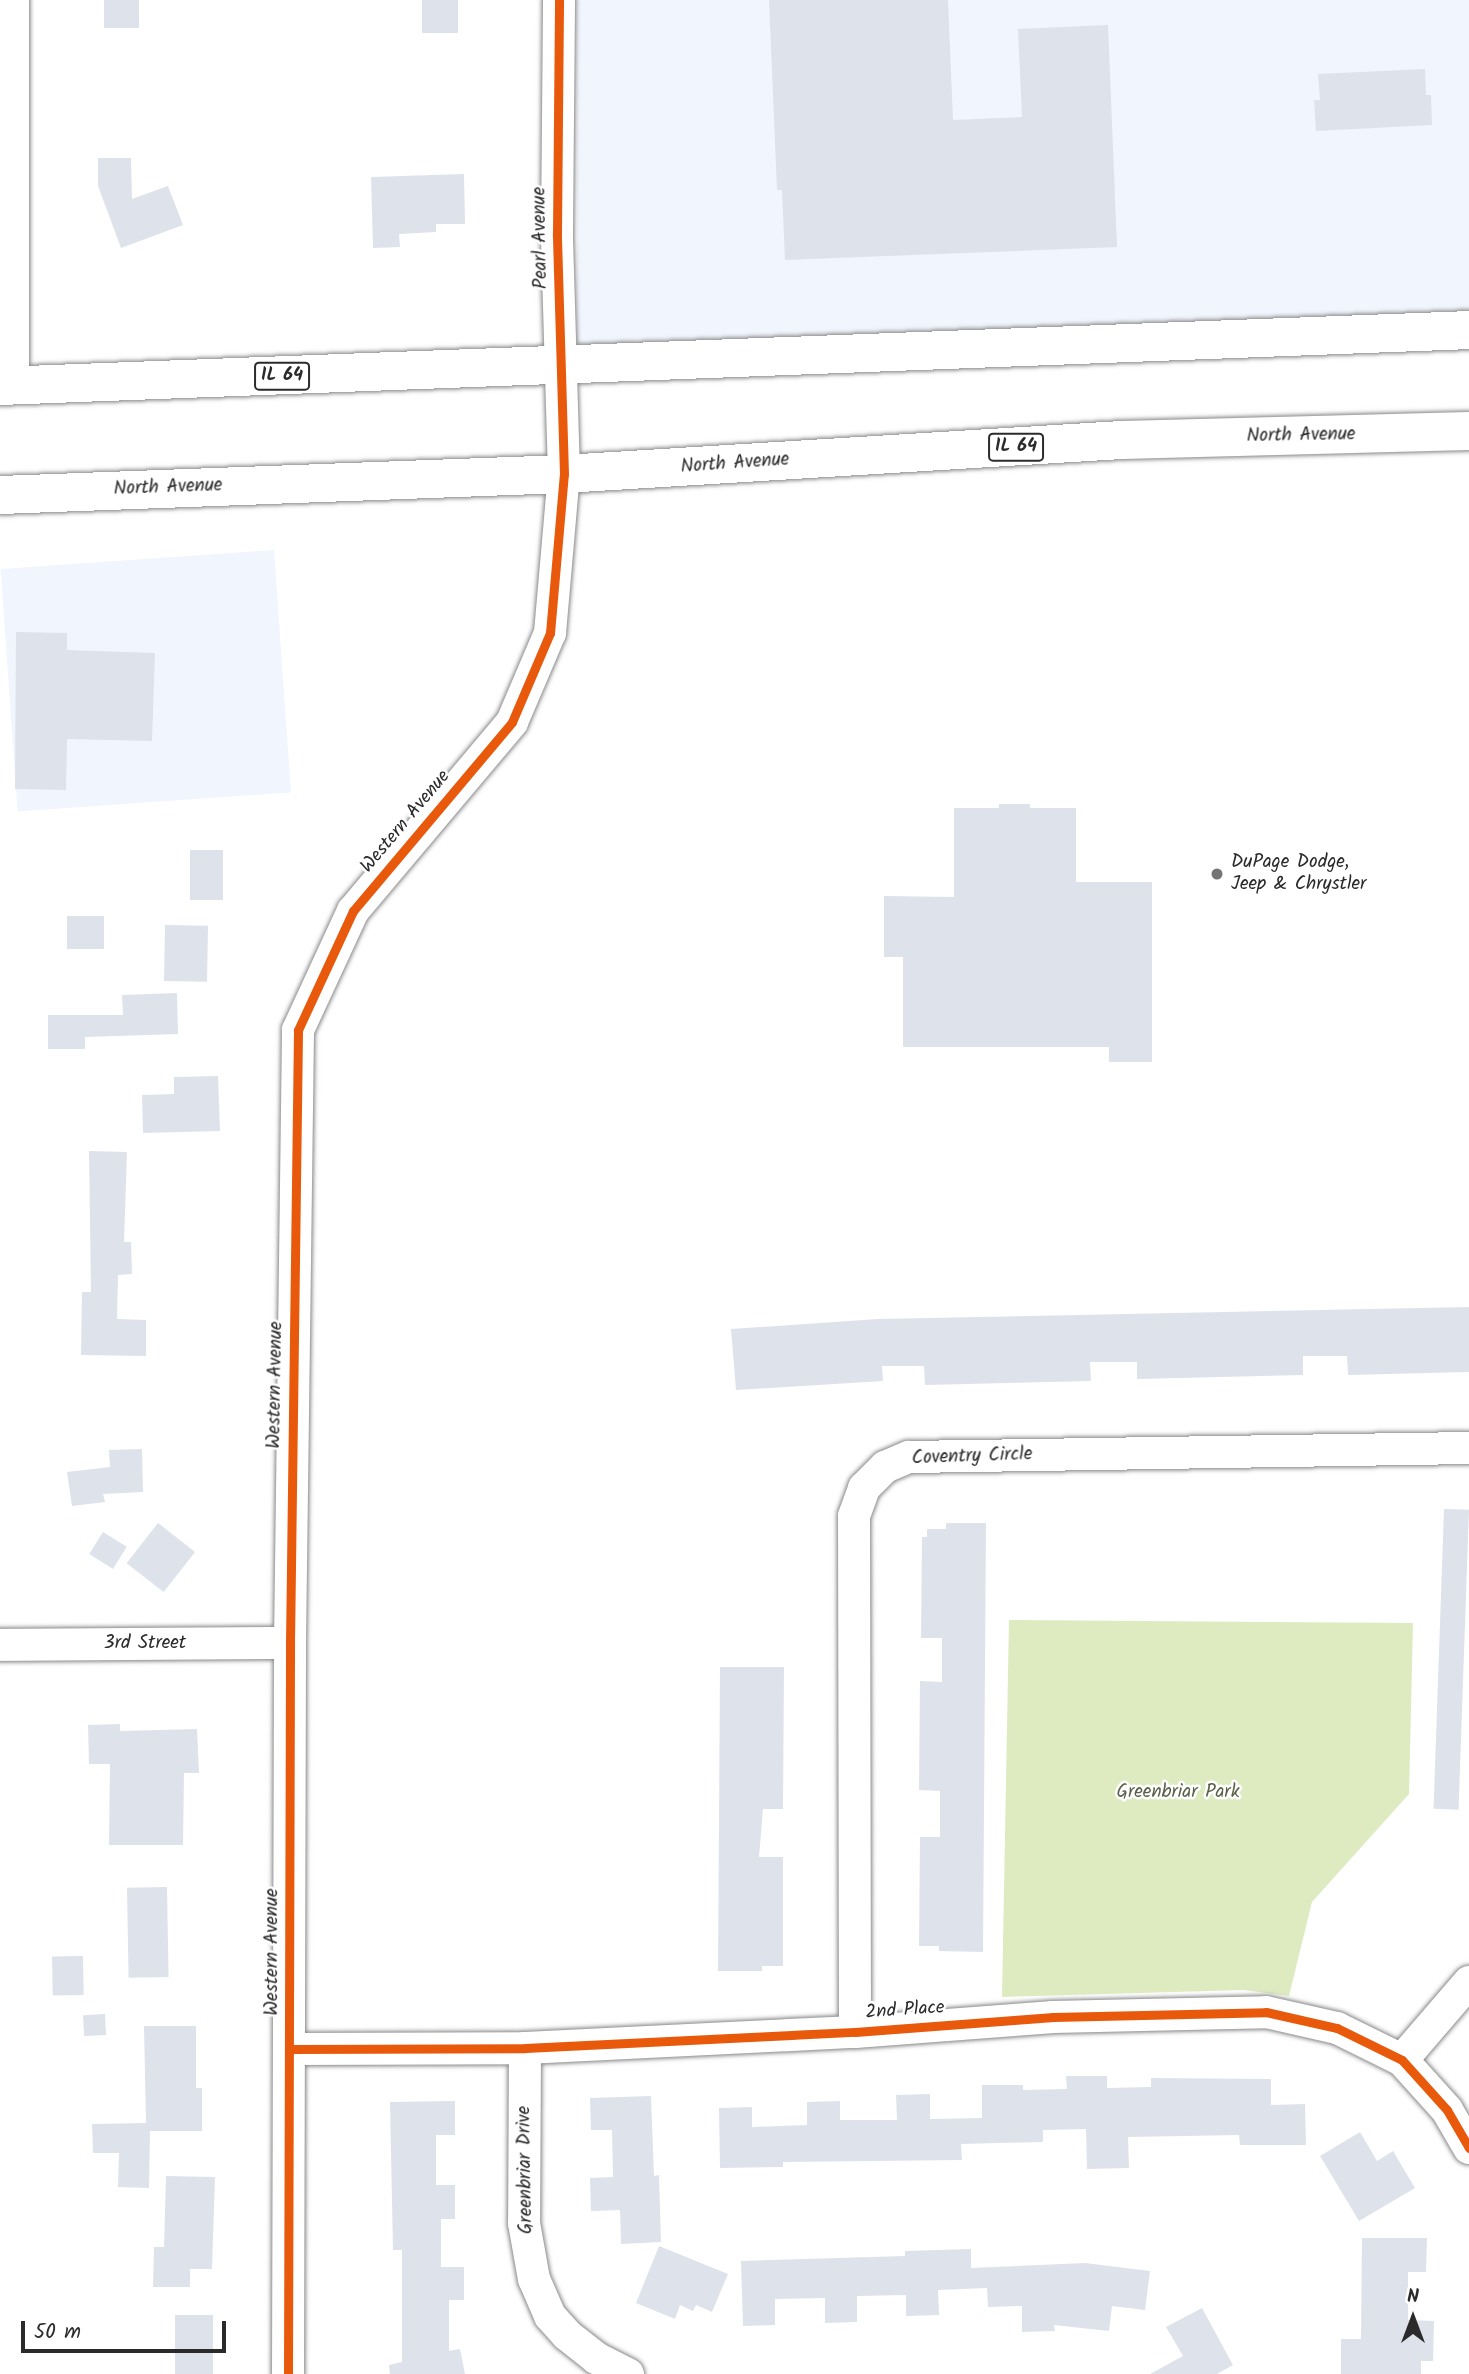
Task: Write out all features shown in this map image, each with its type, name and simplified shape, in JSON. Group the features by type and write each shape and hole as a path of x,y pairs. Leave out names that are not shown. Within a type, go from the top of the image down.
{"main road":[{"name":"IL 64","path":"6,386 1469,330"},
{"name":"North Avenue","path":"0,495 564,474 1122,440 1469,431"}],"street":[{"path":"6,386 13,0"},
{"name":"Pearl Avenue","path":"559,0 556,233 563,365 564,474"},
{"name":"Western Avenue","path":"288,2374 290,1643 298,1030 353,911 512,722 550,633 564,474"},
{"name":"Coventry Circle","path":"855,2032 854,1516 864,1488 885,1466 909,1457 1469,1448"},
{"name":"3rd Street","path":"0,1646 290,1643"},
{"path":"1402,2060 1469,1982"},
{"name":"2nd Place","path":"290,2049 525,2048 855,2032 1053,2017 1266,2012 1337,2028 1402,2060 1447,2110 1469,2148"},
{"name":"Greenbriar Drive","path":"525,2048 524,2223 534,2279 550,2316 568,2335 596,2358 628,2374"}],"shaded area":[{"path":"577,0 1469,0 1469,351 577,351"},
{"path":"274,550 291,792 18,812 1,569"}],"green space":[{"name":"Greenbriar Park","path":"1009,1620 1413,1623 1409,1794 1312,1902 1289,1996 1244,1990 1002,1997"}],"building":[{"path":"104,0 139,0 139,28 104,28"},
{"path":"422,0 458,0 458,33 422,33"},
{"path":"769,0 948,0 953,120 1022,117 1018,29 1108,25 1117,247 785,260 782,190 777,190"},
{"path":"1425,69 1426,95 1431,95 1432,125 1316,131 1314,100 1320,100 1318,74"},
{"path":"98,158 131,158 132,199 168,186 183,225 121,248 98,186"},
{"path":"464,174 465,224 436,224 436,232 399,234 400,247 373,248 371,177"},
{"path":"16,632 67,633 67,650 155,653 152,741 67,739 66,790 15,789"},
{"path":"999,804 1030,804 1030,808 1076,808 1076,882 1152,882 1152,1062 1109,1062 1109,1047 903,1047 903,957 884,957 884,896 954,897 954,808 999,808"},
{"path":"190,850 223,850 223,900 190,900"},
{"path":"67,916 104,916 104,949 67,949"},
{"path":"165,925 208,926 207,982 164,981"},
{"path":"177,993 178,1034 85,1037 85,1049 48,1049 48,1015 123,1015 122,995"},
{"path":"218,1076 220,1131 143,1133 142,1095 174,1094 174,1077"},
{"path":"89,1151 127,1152 124,1242 131,1242 132,1274 118,1275 117,1319 146,1320 146,1356 81,1355 82,1292 91,1292"},
{"path":"1469,1307 1469,1372 1348,1375 1347,1356 1303,1356 1303,1375 1137,1379 1137,1362 1090,1362 1091,1381 925,1385 924,1366 882,1366 883,1381 736,1390 731,1329 878,1319"},
{"path":"142,1449 143,1492 103,1494 105,1502 72,1506 67,1472 110,1467 109,1450"},
{"path":"1444,1509 1469,1510 1459,1810 1434,1809"},
{"path":"158,1523 195,1552 164,1592 127,1563"},
{"path":"946,1523 986,1523 983,1952 939,1951 939,1946 919,1946 920,1837 940,1837 940,1791 919,1790 920,1681 942,1682 942,1638 921,1638 922,1537 927,1537 927,1529 946,1529"},
{"path":"103,1532 127,1547 113,1569 89,1554"},
{"path":"720,1667 784,1667 783,1809 763,1809 759,1857 783,1857 783,1966 762,1966 762,1971 718,1971"},
{"path":"120,1724 120,1731 197,1729 199,1773 184,1773 183,1845 109,1845 110,1764 89,1764 88,1725"},
{"path":"167,1887 169,1977 129,1978 127,1888"},
{"path":"83,1956 84,1995 53,1996 52,1957"},
{"path":"105,2014 106,2035 84,2036 83,2015"},
{"path":"144,2026 196,2026 196,2088 202,2088 202,2131 150,2131 149,2188 118,2187 119,2153 93,2153 92,2124 146,2123"},
{"path":"1066,2076 1107,2076 1107,2088 1151,2087 1151,2078 1271,2079 1271,2105 1305,2104 1306,2145 1240,2145 1239,2135 1128,2137 1129,2168 1087,2169 1086,2129 1043,2130 1043,2142 961,2144 962,2160 783,2162 783,2167 720,2168 719,2108 752,2107 752,2127 807,2125 807,2102 840,2101 840,2120 897,2120 896,2095 930,2094 930,2119 982,2118 982,2085 1023,2085 1023,2090 1067,2089"},
{"path":"651,2096 654,2176 659,2175 661,2242 621,2244 620,2210 591,2211 590,2178 613,2177 612,2130 591,2130 590,2098"},
{"path":"455,2101 455,2135 436,2135 436,2185 455,2185 455,2219 441,2219 441,2267 464,2267 464,2300 449,2300 449,2351 460,2349 465,2374 390,2374 389,2365 402,2362 402,2250 393,2250 390,2102"},
{"path":"1360,2132 1377,2161 1393,2151 1415,2188 1359,2221 1320,2156"},
{"path":"166,2176 215,2177 212,2269 190,2269 190,2287 153,2287 154,2247 164,2247"},
{"path":"1362,2238 1427,2238 1426,2272 1408,2272 1408,2320 1434,2321 1433,2361 1421,2361 1421,2374 1341,2374 1341,2339 1361,2339"},
{"path":"659,2246 728,2274 712,2312 696,2305 693,2311 680,2305 675,2319 636,2303"},
{"path":"971,2249 971,2268 1085,2263 1150,2271 1145,2310 1112,2306 1109,2331 1054,2325 1055,2331 1022,2332 1022,2306 988,2307 987,2288 938,2290 939,2315 906,2316 906,2295 857,2296 857,2322 825,2323 825,2298 775,2299 775,2325 743,2326 741,2261 905,2256 905,2251"},
{"path":"1202,2308 1233,2365 1217,2374 1150,2374 1183,2356 1166,2327"},
{"path":"175,2315 213,2315 213,2374 175,2374"}],"cycle path":[{"path":"288,2374 290,1643 298,1030 353,911 512,722 550,633 564,474 557,233 559,0"},
{"path":"290,2049 525,2048 855,2032 1053,2017 1266,2012 1337,2028 1402,2060 1447,2110 1469,2148"}],"place":[{"name":"DuPage Dodge, Jeep & Chrystler","path":"1217,874"}]}
